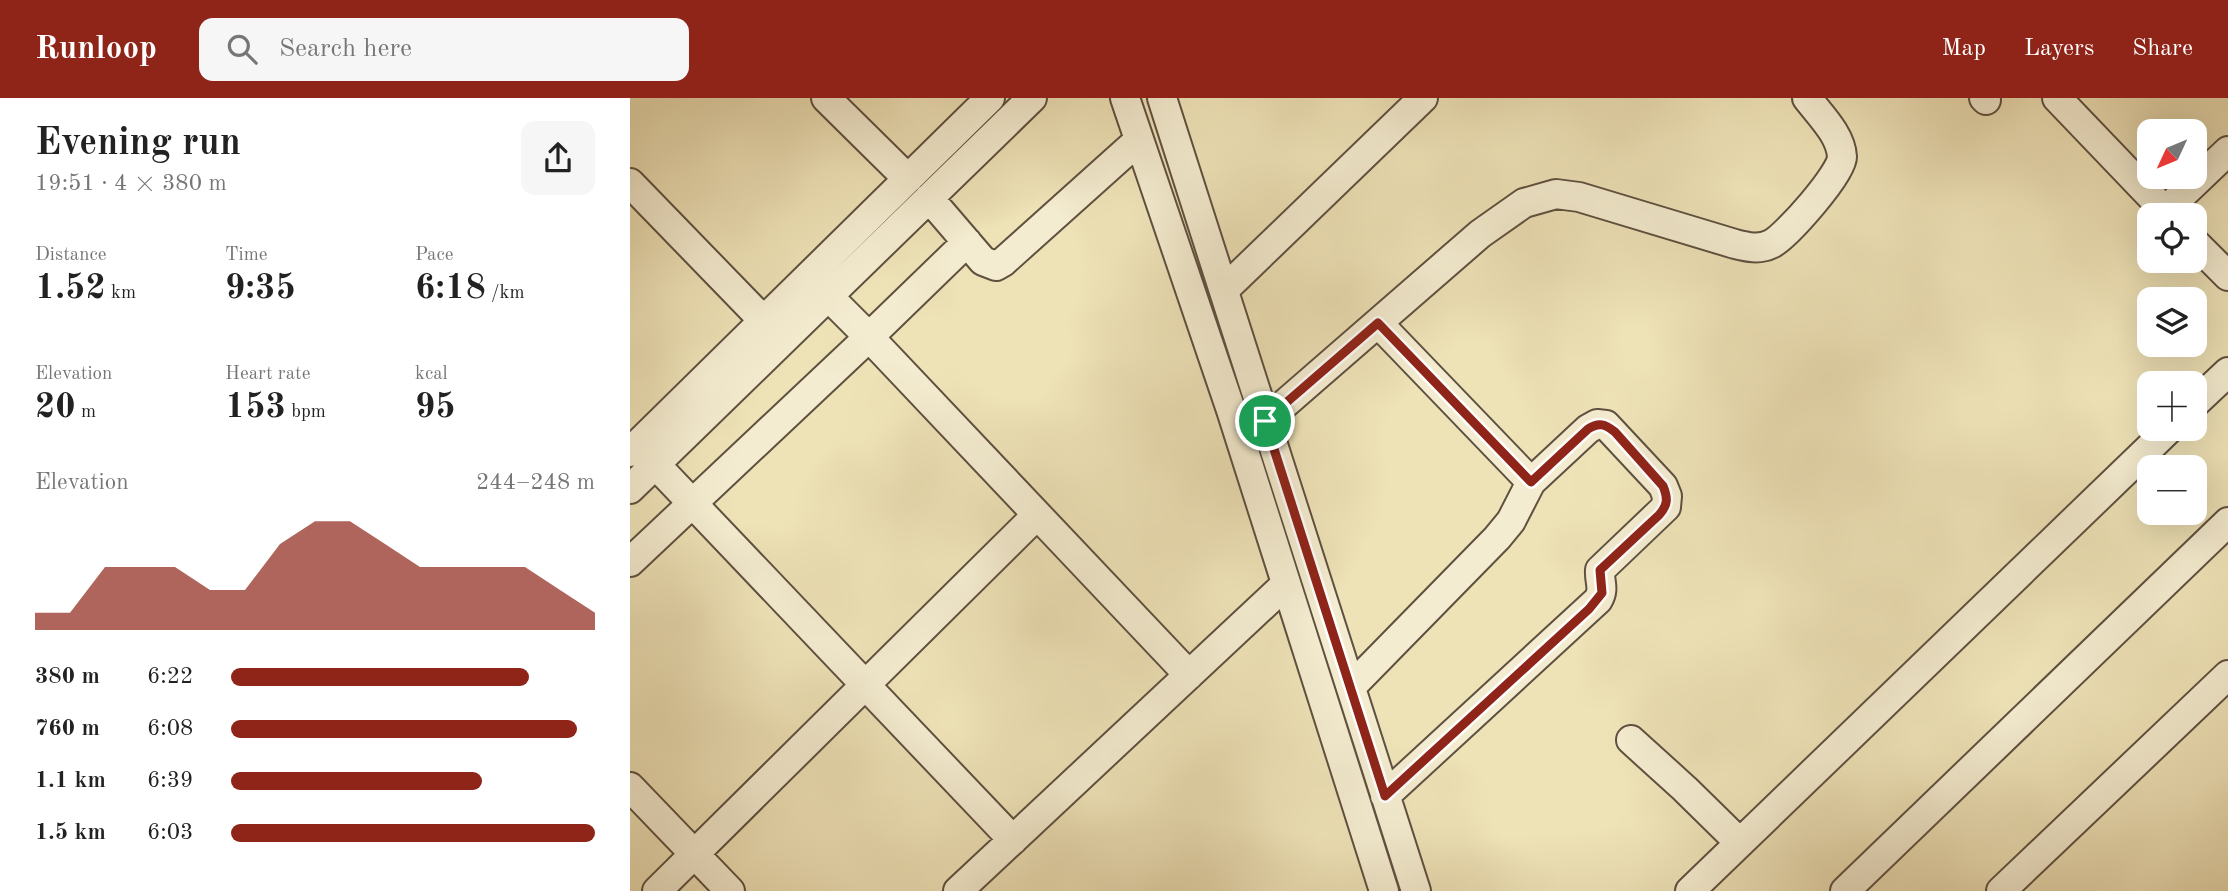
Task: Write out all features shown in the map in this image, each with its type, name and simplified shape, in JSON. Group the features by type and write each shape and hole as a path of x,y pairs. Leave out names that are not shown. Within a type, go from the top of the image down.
{"street":[{"path":"826,98 908,179"},
{"path":"630,452 990,98"},
{"path":"630,489 1032,98"},
{"path":"1125,98 1231,410 1384,891"},
{"path":"1162,98 1416,891"},
{"path":"1265,421 1480,234 1524,203 1556,194 1579,197 1735,244 1755,248 1772,244 1786,232 1836,175 1843,160 1839,143 1807,98"},
{"path":"2057,98 2157,203"},
{"path":"1224,290 1421,99"},
{"path":"929,198 983,261 996,266 1139,140"},
{"path":"2177,203 2228,151"},
{"path":"630,183 763,320"},
{"path":"630,562 967,242"},
{"path":"2207,255 2228,276"},
{"path":"828,296 1189,675"},
{"path":"1378,323 1531,482"},
{"path":"2207,392 2228,372"},
{"path":"1350,687 1497,538 1511,521 1531,482 1588,429 1597,424 1606,425 1663,486 1667,496 1666,507 1600,570 1602,593 1589,609 1385,796"},
{"path":"1690,891 2157,441"},
{"path":"655,464 1013,840"},
{"path":"657,891 1037,514"},
{"path":"1845,891 2228,522"},
{"path":"958,891 1286,584"},
{"path":"2001,891 2228,674"},
{"path":"1631,740 1740,843"},
{"path":"630,787 730,891"}],"route":[{"path":"1378,323 1531,482 1588,429 1597,424 1606,425 1663,486 1667,496 1666,507 1600,570 1603,586 1598,600 1385,796 1265,421 1378,323"}]}
